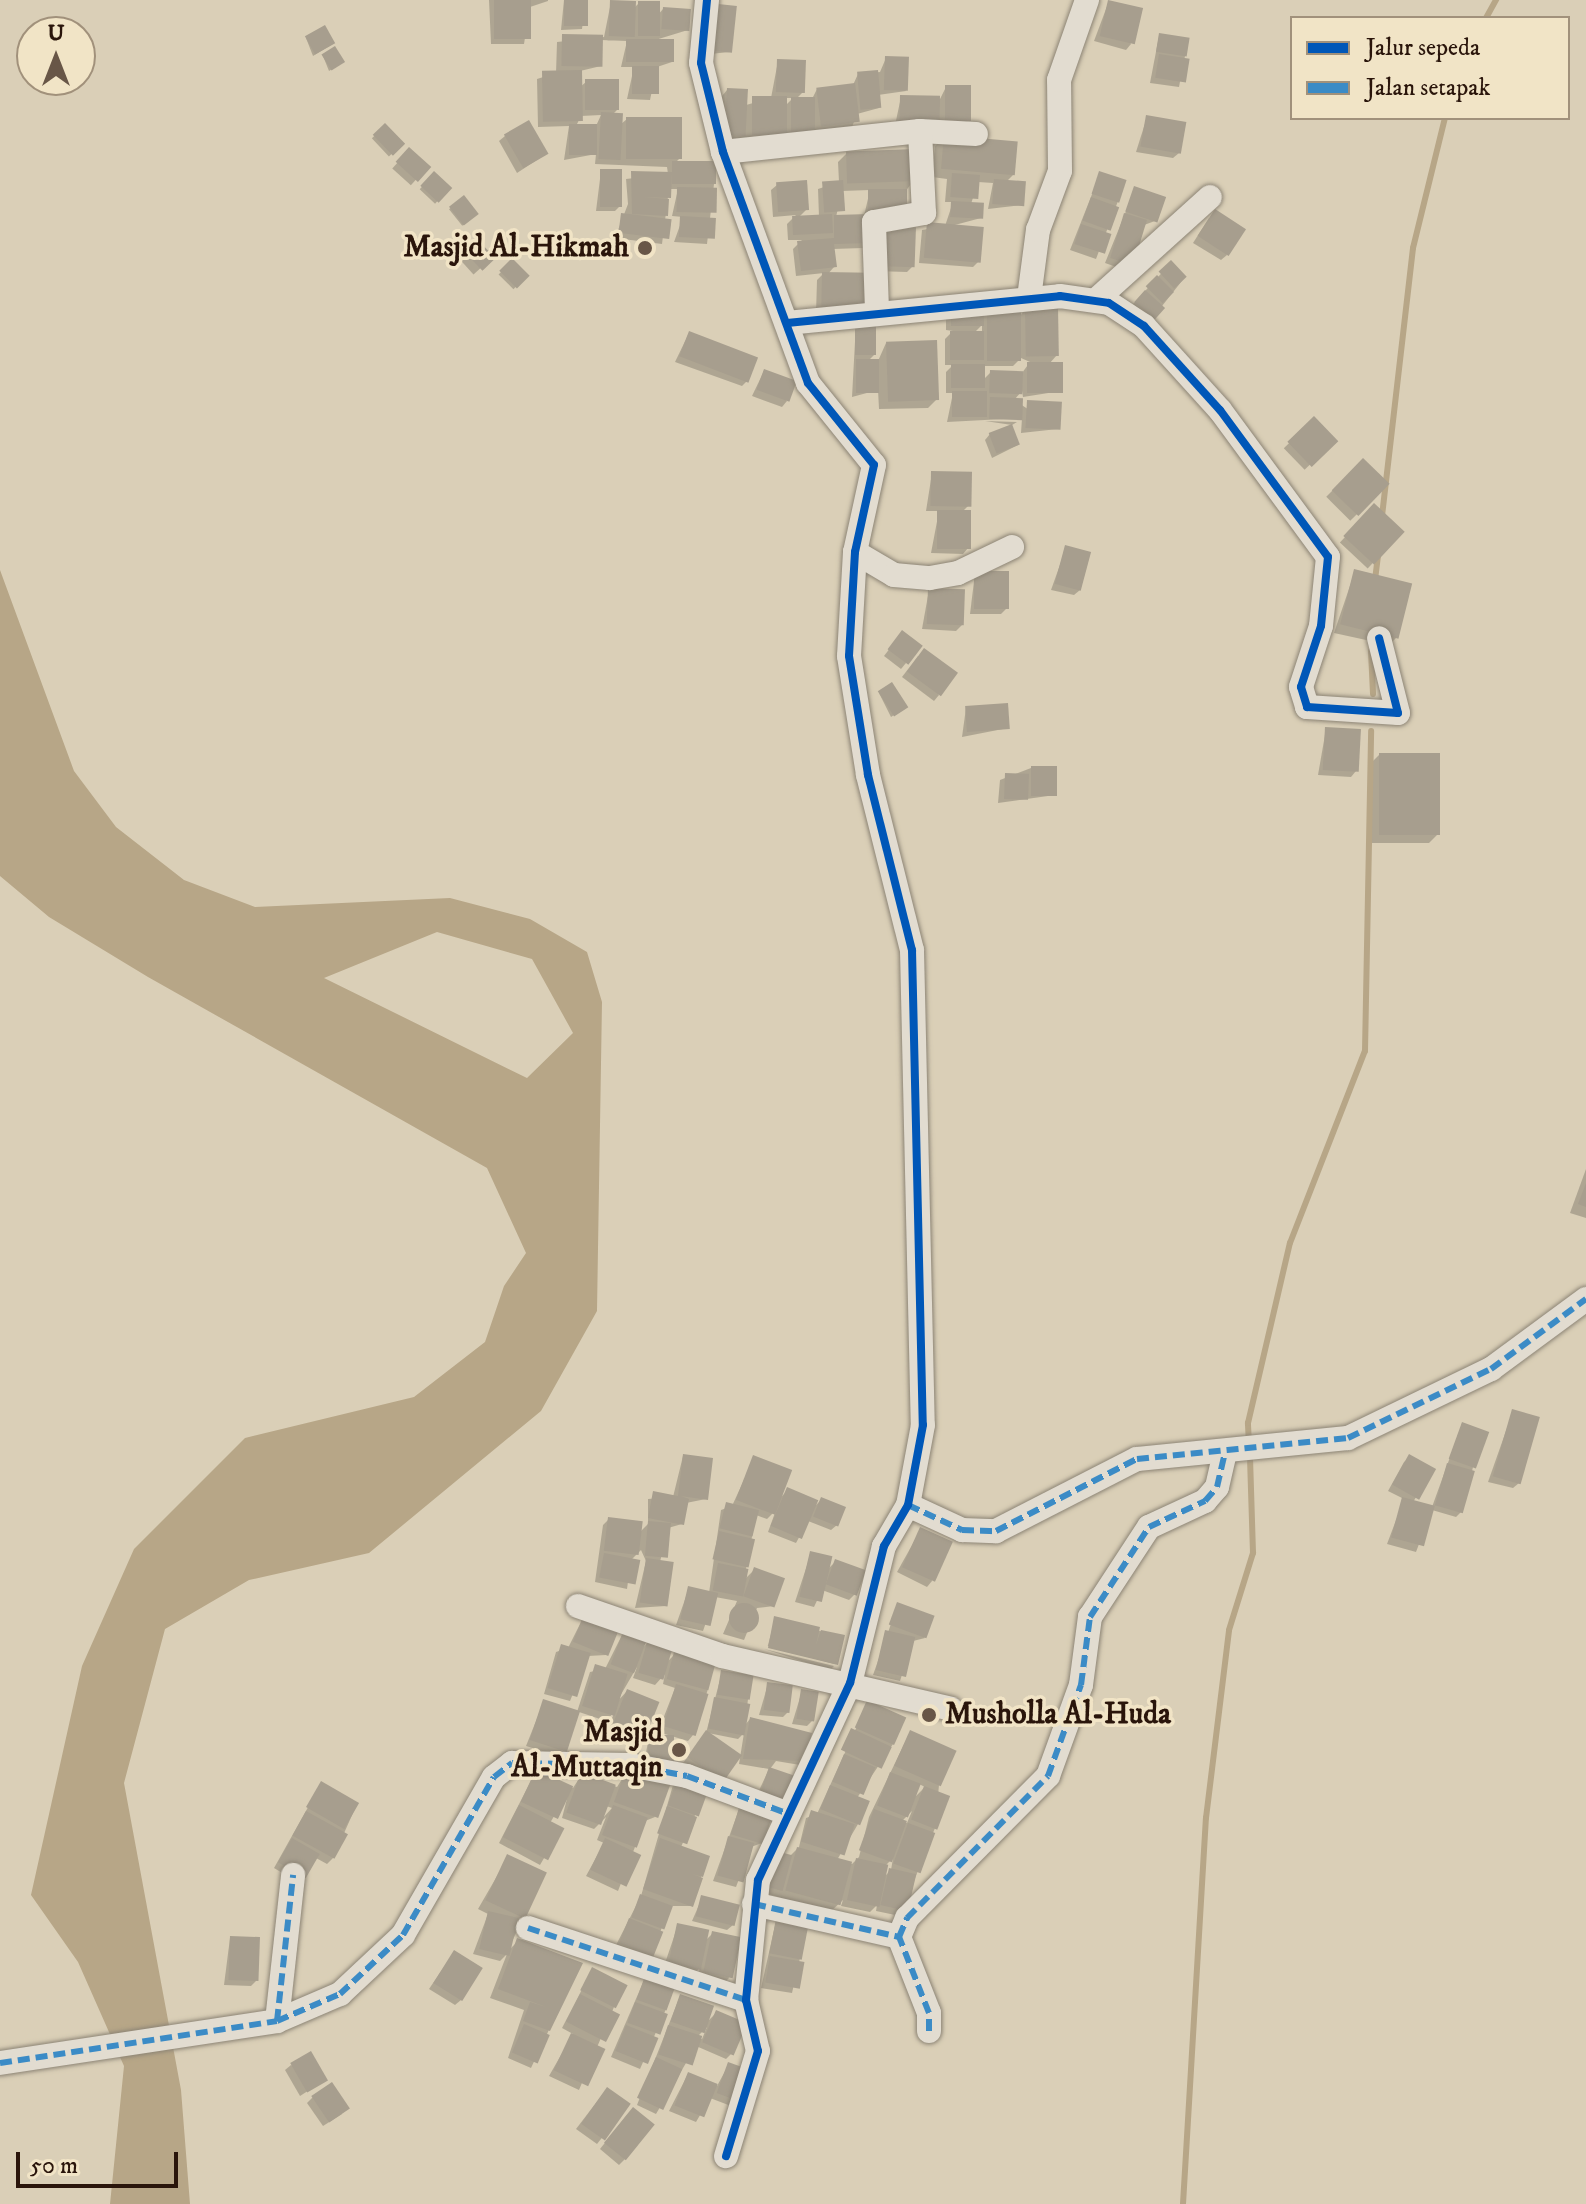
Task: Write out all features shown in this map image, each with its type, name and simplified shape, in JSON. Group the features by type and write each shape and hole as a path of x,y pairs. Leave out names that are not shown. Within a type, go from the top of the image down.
{"street":[{"path":"707,0 701,63 723,152 819,403 873,458 872,497 855,552 849,617 853,693 912,950 923,1425 908,1505 884,1546 850,1683 786,1813 754,1904 746,2000 758,2051 726,2156"},
{"path":"1029,298 1038,230 1060,171 1059,80 1087,0"},
{"path":"723,152 920,131 976,134"},
{"path":"877,310 874,222 924,213 920,131"},
{"path":"1097,299 1210,197"},
{"path":"787,323 877,310 1029,298 1097,299 1144,326 1168,351 1262,461 1328,557 1321,626 1301,687 1305,705 1400,711 1379,638"},
{"path":"855,552 894,575 930,578 1012,547"},
{"path":"908,1505 962,1530 996,1531 1122,1464 1348,1438 1491,1369 1586,1299"},
{"path":"899,1937 924,1894 1048,1776 1081,1685 1090,1617 1149,1527 1205,1501 1217,1487 1234,1452"},
{"path":"578,1606 722,1656 850,1683 951,1709"},
{"path":"0,2063 107,2042 277,2021 340,1994 403,1935 506,1765 630,1765 687,1776 786,1813"},
{"path":"277,2021 293,1875"},
{"path":"754,1904 899,1937"},
{"path":"528,1928 746,2000"},
{"path":"899,1937 929,2013 929,2031"}],"shaded area":[{"path":"0,570 74,771 116,827 184,880 255,907 450,898 530,919 587,952 602,1002 597,1311 541,1411 369,1553 249,1580 165,1629 124,1783 181,2090 190,2204 110,2204 124,2066 78,1962 31,1895 82,1666 134,1549 245,1438 414,1397 485,1342 504,1286 526,1253 487,1168 148,977 49,917 0,876","holes":["437,932 532,959 573,1033 527,1078 324,978"]}],"building":[{"path":"494,0 531,0 531,39 494,39"},
{"path":"564,0 588,0 588,26 564,26"},
{"path":"610,0 636,1 635,37 609,36"},
{"path":"1108,0 1143,8 1135,44 1100,36"},
{"path":"638,1 660,1 660,36 638,36"},
{"path":"709,3 737,6 732,53 704,50"},
{"path":"663,7 691,9 689,31 661,29"},
{"path":"325,25 335,43 315,55 305,36"},
{"path":"1159,33 1190,38 1187,57 1156,52"},
{"path":"562,34 603,35 602,67 561,66"},
{"path":"626,39 674,39 674,62 626,62"},
{"path":"335,46 345,62 331,71 321,54"},
{"path":"1159,54 1190,59 1186,83 1155,78"},
{"path":"885,56 909,57 908,91 884,90"},
{"path":"777,59 806,60 805,93 776,92"},
{"path":"632,66 659,66 659,94 632,94"},
{"path":"582,70 583,121 543,122 542,71"},
{"path":"878,70 881,108 860,110 857,72"},
{"path":"585,79 619,79 619,110 585,110"},
{"path":"855,83 860,122 821,126 816,88"},
{"path":"945,85 971,85 971,121 945,121"},
{"path":"727,88 748,89 746,136 725,135"},
{"path":"900,95 940,96 939,126 899,125"},
{"path":"752,96 787,96 787,135 752,135"},
{"path":"791,97 815,97 815,133 791,133"},
{"path":"601,112 623,113 621,160 599,159"},
{"path":"1146,115 1186,122 1181,154 1140,147"},
{"path":"626,117 682,117 682,159 626,159"},
{"path":"529,120 548,154 523,168 504,134"},
{"path":"385,123 405,144 393,156 373,135"},
{"path":"569,124 597,124 597,155 569,155"},
{"path":"944,135 1018,141 1015,175 941,169"},
{"path":"409,147 431,167 418,182 396,162"},
{"path":"915,149 916,181 847,183 846,151"},
{"path":"672,161 716,161 716,184 672,184"},
{"path":"600,169 622,169 622,207 600,207"},
{"path":"434,171 452,188 439,203 420,186"},
{"path":"631,171 672,172 671,198 642,197 669,199 668,216 632,214"},
{"path":"1099,171 1127,180 1119,203 1092,194"},
{"path":"952,173 980,175 978,199 950,197"},
{"path":"994,179 1026,181 1024,206 992,204"},
{"path":"807,180 809,210 778,212 776,182"},
{"path":"843,180 845,211 824,212 822,181"},
{"path":"1134,186 1166,197 1157,223 1125,212"},
{"path":"677,187 717,188 717,213 677,212"},
{"path":"868,189 907,189 907,212 868,212"},
{"path":"464,195 479,214 464,226 449,207"},
{"path":"1091,197 1119,207 1111,231 1082,220"},
{"path":"951,201 984,203 983,219 950,217"},
{"path":"1215,209 1246,229 1229,256 1198,236"},
{"path":"621,213 672,219 669,239 619,233"},
{"path":"1124,213 1147,220 1133,265 1110,258"},
{"path":"832,214 833,233 793,235 792,216"},
{"path":"870,214 870,243 834,244 837,267 801,271 797,241 834,238 834,215"},
{"path":"680,216 716,218 715,239 679,237"},
{"path":"927,222 984,227 981,263 924,258"},
{"path":"1081,224 1111,234 1105,254 1075,244"},
{"path":"880,226 916,227 915,267 879,266"},
{"path":"476,238 495,258 483,271 463,251"},
{"path":"512,258 530,276 517,288 499,271"},
{"path":"1171,260 1187,277 1174,288 1159,272"},
{"path":"822,272 871,273 870,309 821,308"},
{"path":"1157,275 1174,292 1163,303 1146,286"},
{"path":"1145,290 1165,308 1154,320 1134,302"},
{"path":"1058,307 1059,356 1026,357 1025,308"},
{"path":"951,308 984,308 984,326 951,326"},
{"path":"987,311 1021,311 1021,361 987,361"},
{"path":"855,321 876,321 876,355 855,355"},
{"path":"689,331 758,358 748,383 679,356"},
{"path":"950,331 984,331 984,360 950,360"},
{"path":"937,340 939,400 888,402 886,342"},
{"path":"856,359 879,359 879,393 856,393"},
{"path":"1027,362 1063,362 1063,393 1027,393"},
{"path":"951,364 985,364 985,388 951,388"},
{"path":"764,369 797,381 789,402 756,390"},
{"path":"990,370 1023,371 1022,394 989,393"},
{"path":"952,391 987,391 987,417 952,417"},
{"path":"990,397 1023,398 1022,420 989,419"},
{"path":"1027,400 1062,402 1060,430 1026,428"},
{"path":"1314,416 1338,441 1312,467 1287,442"},
{"path":"1012,424 1020,445 997,453 989,433"},
{"path":"1363,458 1390,484 1358,516 1332,490"},
{"path":"931,471 972,472 971,507 930,506"},
{"path":"1374,503 1405,532 1374,565 1343,536"},
{"path":"937,510 971,510 971,549 937,549"},
{"path":"1065,545 1091,552 1081,591 1055,584"},
{"path":"1354,569 1412,584 1398,639 1340,624"},
{"path":"974,571 1009,571 1009,609 974,609"},
{"path":"928,588 965,589 964,625 927,624"},
{"path":"902,630 923,646 908,665 888,649"},
{"path":"924,648 958,673 941,696 907,671"},
{"path":"892,682 908,707 894,716 878,691"},
{"path":"1008,703 1010,729 967,732 965,706"},
{"path":"1325,727 1361,729 1359,772 1323,770"},
{"path":"1379,753 1440,753 1440,835 1379,835"},
{"path":"1031,766 1057,766 1057,796 1031,796"},
{"path":"1005,773 1029,774 1028,800 1004,799"},
{"path":"1586,1183 1586,1207 1578,1204"},
{"path":"1512,1409 1540,1417 1521,1484 1493,1476"},
{"path":"1462,1422 1489,1432 1476,1469 1449,1459"},
{"path":"683,1454 713,1458 708,1500 681,1496 689,1499 684,1525 648,1518 653,1491 678,1496"},
{"path":"1409,1454 1436,1469 1419,1500 1392,1485"},
{"path":"753,1455 792,1470 775,1515 736,1500"},
{"path":"1447,1463 1475,1471 1463,1513 1435,1505"},
{"path":"787,1487 818,1500 802,1539 771,1526"},
{"path":"821,1497 846,1507 838,1527 813,1516"},
{"path":"1402,1497 1435,1506 1424,1546 1391,1538"},
{"path":"726,1502 759,1510 752,1536 719,1528"},
{"path":"608,1517 643,1521 639,1555 604,1551"},
{"path":"648,1521 671,1523 668,1558 645,1556"},
{"path":"920,1527 953,1542 935,1582 902,1567"},
{"path":"719,1531 755,1539 749,1568 712,1559"},
{"path":"810,1551 832,1556 822,1602 799,1597"},
{"path":"604,1553 640,1560 636,1585 599,1578"},
{"path":"646,1558 674,1562 667,1606 640,1603"},
{"path":"835,1559 866,1570 857,1596 826,1584"},
{"path":"718,1563 748,1569 743,1596 713,1590"},
{"path":"754,1567 785,1578 774,1607 743,1596"},
{"path":"688,1586 718,1593 711,1626 680,1619"},
{"path":"897,1602 935,1616 926,1638 889,1625"},
{"path":"744,1603 755,1607 759,1618 755,1629 744,1633 733,1629 729,1618 733,1607"},
{"path":"585,1612 620,1626 608,1656 573,1642"},
{"path":"774,1616 820,1627 816,1645 821,1630 845,1635 838,1665 768,1648"},
{"path":"625,1627 648,1636 634,1673 611,1664"},
{"path":"885,1630 915,1637 906,1677 876,1670"},
{"path":"648,1639 673,1646 663,1680 638,1673"},
{"path":"561,1644 591,1653 577,1697 548,1688"},
{"path":"674,1652 716,1663 708,1690 667,1679"},
{"path":"595,1664 628,1674 615,1716 582,1706"},
{"path":"721,1670 754,1675 750,1700 717,1695"},
{"path":"767,1682 793,1685 789,1713 764,1710"},
{"path":"676,1684 709,1694 696,1736 663,1726"},
{"path":"627,1689 659,1702 643,1742 611,1729"},
{"path":"801,1689 819,1692 814,1721 796,1719"},
{"path":"714,1697 750,1704 744,1735 708,1728"},
{"path":"543,1699 580,1711 567,1752 530,1740"},
{"path":"867,1700 906,1717 894,1745 855,1727"},
{"path":"750,1717 812,1733 807,1761 743,1759"},
{"path":"851,1728 892,1747 882,1769 841,1750"},
{"path":"706,1730 742,1755 723,1782 687,1757"},
{"path":"910,1730 957,1751 941,1786 894,1766"},
{"path":"648,1735 674,1735 674,1763 648,1763"},
{"path":"844,1754 875,1767 864,1795 832,1782"},
{"path":"769,1767 795,1776 786,1803 760,1793"},
{"path":"536,1769 573,1786 558,1819 521,1802"},
{"path":"626,1769 670,1785 658,1818 614,1802"},
{"path":"581,1772 616,1785 601,1825 566,1812"},
{"path":"890,1772 921,1784 908,1817 877,1806"},
{"path":"678,1777 709,1788 699,1816 668,1805"},
{"path":"321,1781 359,1803 344,1829 306,1807"},
{"path":"830,1785 870,1801 860,1825 820,1809"},
{"path":"924,1786 950,1796 937,1830 911,1820"},
{"path":"742,1798 775,1808 763,1844 731,1834"},
{"path":"519,1805 564,1828 548,1860 503,1837"},
{"path":"613,1805 648,1818 637,1848 602,1835"},
{"path":"667,1806 697,1817 687,1844 657,1833"},
{"path":"874,1809 907,1821 892,1862 859,1850"},
{"path":"811,1810 855,1824 845,1856 801,1841"},
{"path":"306,1811 348,1834 334,1859 292,1835"},
{"path":"908,1823 935,1833 921,1873 893,1863"},
{"path":"728,1836 754,1843 743,1883 717,1876"},
{"path":"292,1838 320,1854 306,1878 278,1862"},
{"path":"605,1838 641,1855 626,1887 590,1870"},
{"path":"660,1838 710,1856 703,1877 692,1874 703,1878 693,1907 643,1889"},
{"path":"797,1847 852,1862 840,1905 785,1890"},
{"path":"769,1849 792,1855 783,1891 759,1885"},
{"path":"507,1854 547,1873 525,1919 485,1900"},
{"path":"856,1858 888,1865 879,1907 847,1900"},
{"path":"889,1868 916,1874 908,1911 880,1905"},
{"path":"640,1894 673,1906 664,1929 631,1917"},
{"path":"701,1895 740,1905 734,1926 696,1916"},
{"path":"488,1911 518,1918 509,1956 479,1949"},
{"path":"629,1918 663,1932 653,1957 619,1943"},
{"path":"776,1919 808,1925 802,1960 769,1953"},
{"path":"677,1923 709,1930 701,1970 668,1963"},
{"path":"712,1931 741,1937 733,1978 703,1972"},
{"path":"230,1936 260,1937 258,1981 228,1980"},
{"path":"517,1938 583,1963 550,2031 523,2021 530,2002 546,2007 498,1989"},
{"path":"454,1950 483,1968 462,2001 433,1983"},
{"path":"770,1956 804,1962 800,1989 765,1983"},
{"path":"592,1967 628,1985 616,2008 580,1990"},
{"path":"645,1976 675,1987 667,2010 636,1999"},
{"path":"580,1994 620,2014 606,2042 566,2022"},
{"path":"680,1994 714,2006 705,2033 671,2021"},
{"path":"635,2002 668,2014 660,2035 627,2023"},
{"path":"716,2010 747,2023 734,2056 702,2042"},
{"path":"524,2024 550,2035 538,2063 512,2053"},
{"path":"626,2025 658,2038 648,2064 616,2051"},
{"path":"668,2025 702,2036 693,2066 658,2054"},
{"path":"571,2033 605,2049 588,2086 554,2070"},
{"path":"311,2051 328,2080 307,2092 290,2063"},
{"path":"656,2057 682,2069 663,2110 637,2098"},
{"path":"728,2062 750,2070 738,2101 717,2093"},
{"path":"688,2072 718,2084 704,2117 675,2105"},
{"path":"332,2082 350,2109 329,2123 311,2096"},
{"path":"607,2087 631,2104 605,2140 581,2124"},
{"path":"633,2107 655,2125 626,2160 604,2143"}],"waterway":[{"path":"1487,16 1496,0"},
{"path":"1382,516 1413,248 1445,120"},
{"path":"1375,580 1378,555"},
{"path":"1371,651 1373,694"},
{"path":"1249,1444 1248,1423 1290,1243 1365,1051 1371,731"},
{"path":"1183,2204 1206,1818 1229,1630 1253,1553 1250,1455"}],"marked path":[{"path":"908,1505 962,1530 996,1531 1137,1459 1348,1438 1491,1369 1586,1299"},
{"path":"929,2031 929,2013 899,1937 907,1918 1048,1776 1081,1685 1090,1617 1149,1527 1205,1501 1217,1487 1225,1453"},
{"path":"0,2063 277,2021 340,1994 403,1935 494,1777 512,1763 630,1765 687,1776 786,1813"},
{"path":"277,2021 293,1875"},
{"path":"754,1904 899,1937"},
{"path":"528,1928 746,2000"}],"cycle path":[{"path":"707,0 701,63 723,152 808,383 874,465 855,552 849,656 868,775 912,950 923,1425 908,1505 884,1546 850,1683 758,1880 746,2000 758,2051 726,2156"},
{"path":"787,323 1060,296 1109,303 1144,326 1220,410 1328,557 1321,626 1301,687 1307,707 1398,713 1379,638"}],"place":[{"name":"Masjid Al-Hikmah","path":"645,248"},
{"name":"Musholla Al-Huda","path":"929,1715"},
{"name":"Masjid Al-Muttaqin","path":"679,1750"}]}
